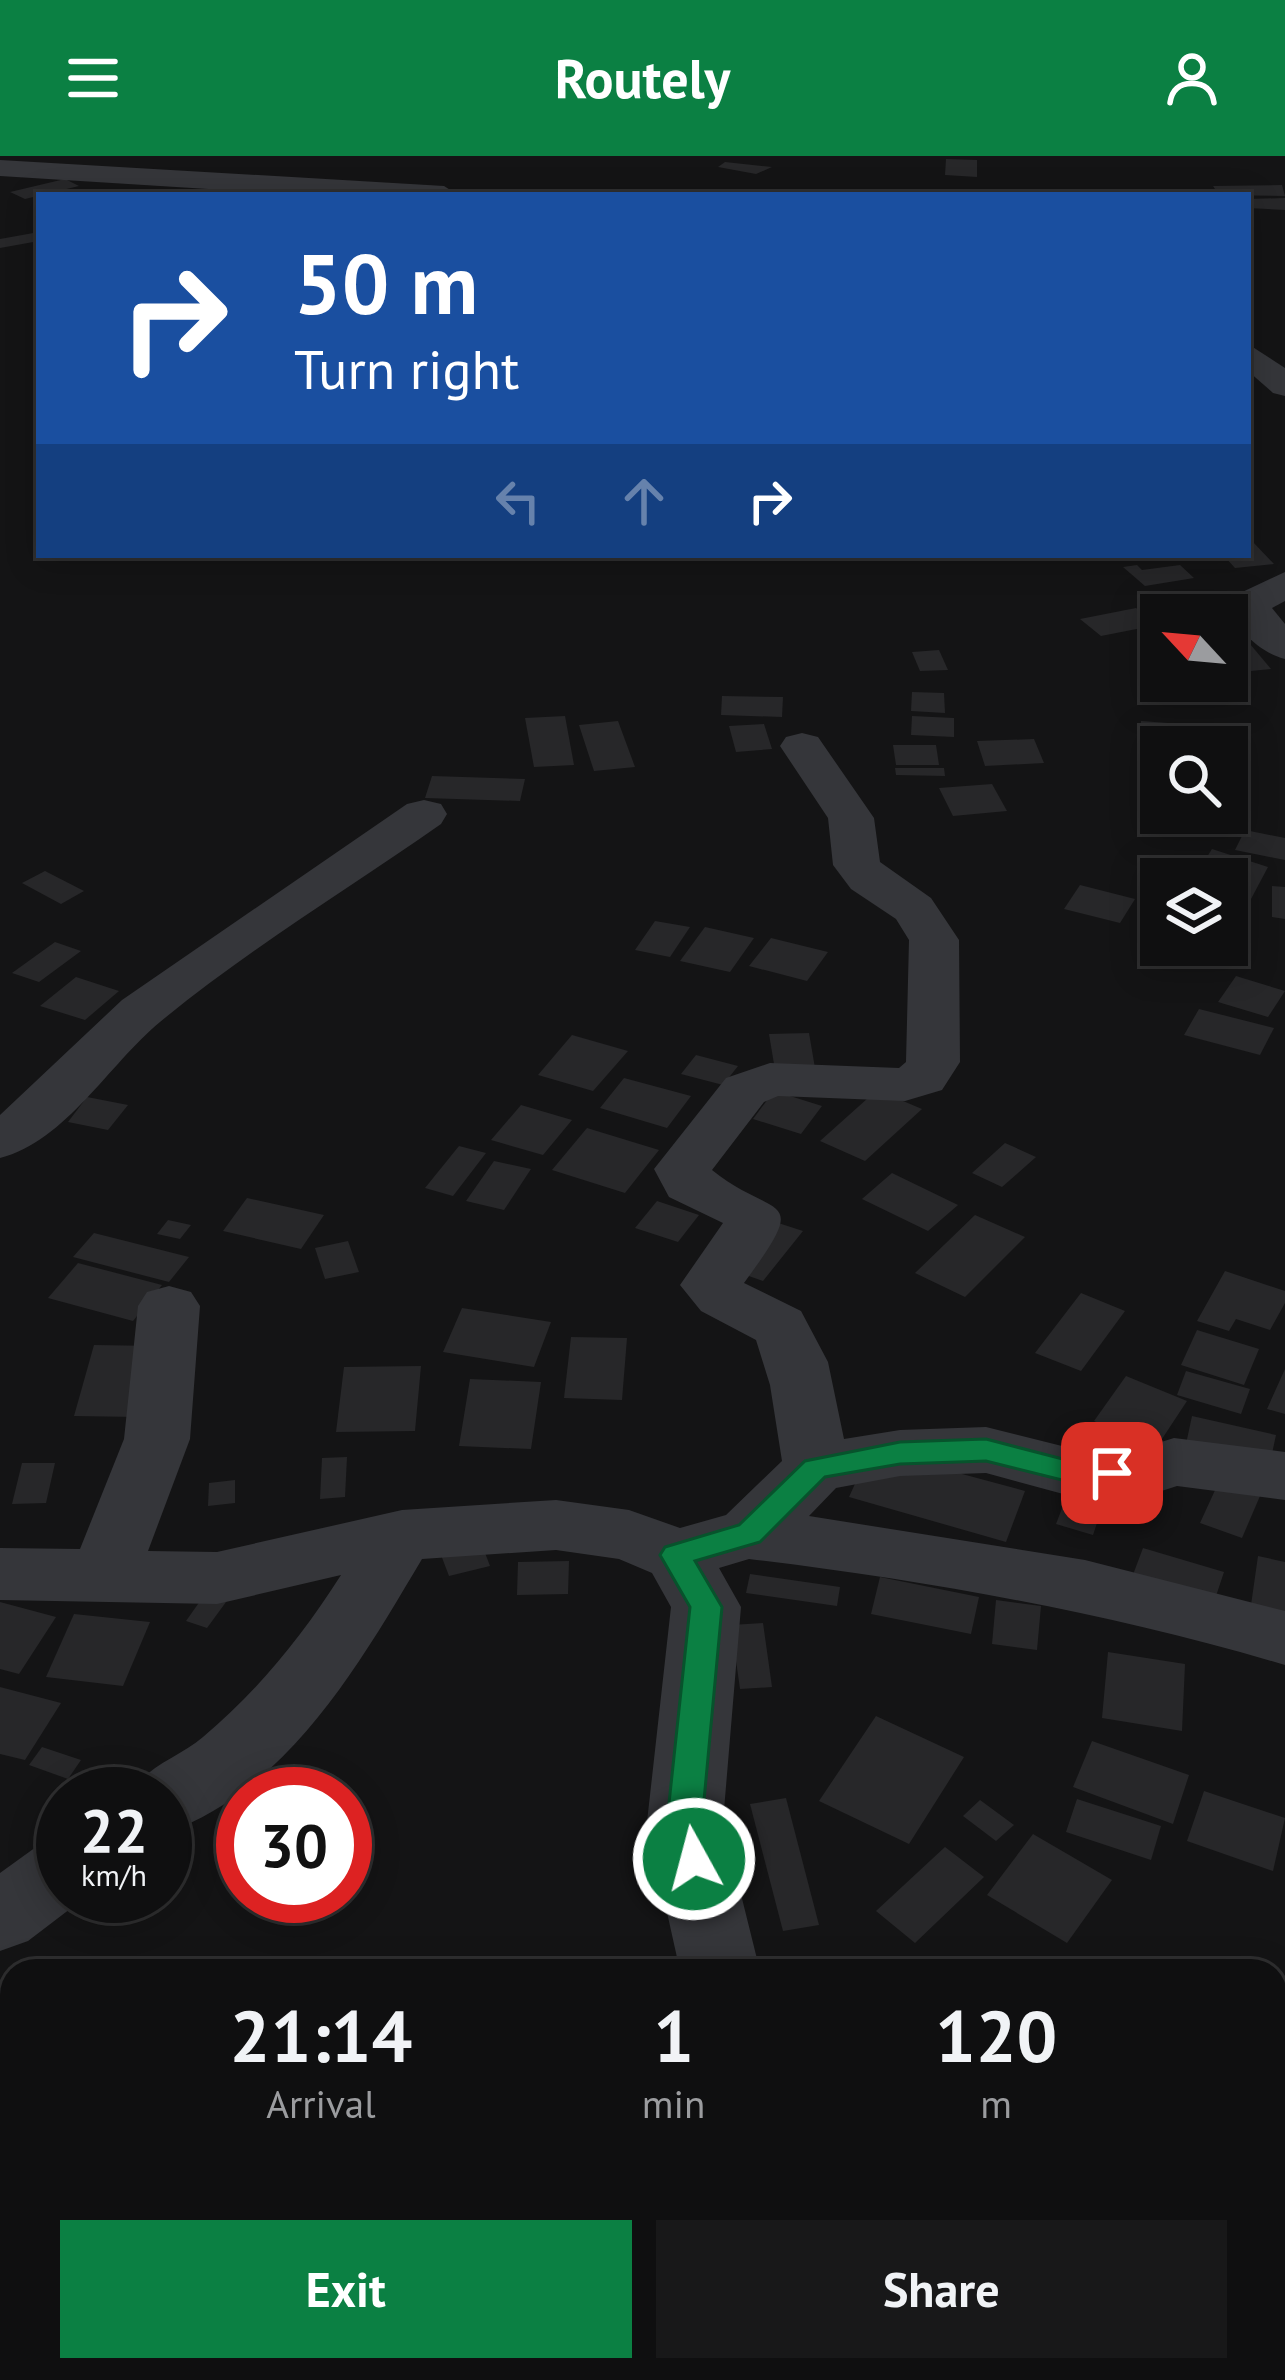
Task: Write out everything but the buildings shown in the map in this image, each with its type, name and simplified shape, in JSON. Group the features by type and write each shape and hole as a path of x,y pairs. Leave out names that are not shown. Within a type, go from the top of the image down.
{"street":[{"path":"0,168 158,166 414,192"},
{"path":"1251,357 1285,386"},
{"path":"1285,584 1250,604 1254,620 1285,646"},
{"path":"802,746 851,818 847,850 860,874 926,923 935,942 933,1063 923,1078 904,1085 770,1078 746,1090 682,1169 689,1184 753,1215 751,1232 710,1286 720,1299 771,1318 788,1334 816,1468"},
{"path":"0,1141 28,1121 141,1011 424,814"},
{"path":"104,1576 158,1439 169,1306"},
{"path":"749,1534 816,1468 900,1453 986,1450 1078,1474 1146,1472 1174,1462 1285,1476"},
{"path":"0,1574 217,1578 402,1534 556,1525 629,1535 676,1555 706,1607 685,1822 717,1959"},
{"path":"192,1784 228,1760 321,1666 402,1534"},
{"path":"676,1555 749,1534 920,1553 1130,1592 1285,1638"},
{"path":"0,1917 36,1890"}],"route":[{"path":"694,1859 685,1822 706,1607 676,1555 749,1534 816,1468 900,1453 986,1450 1078,1474 1112,1473"}]}
